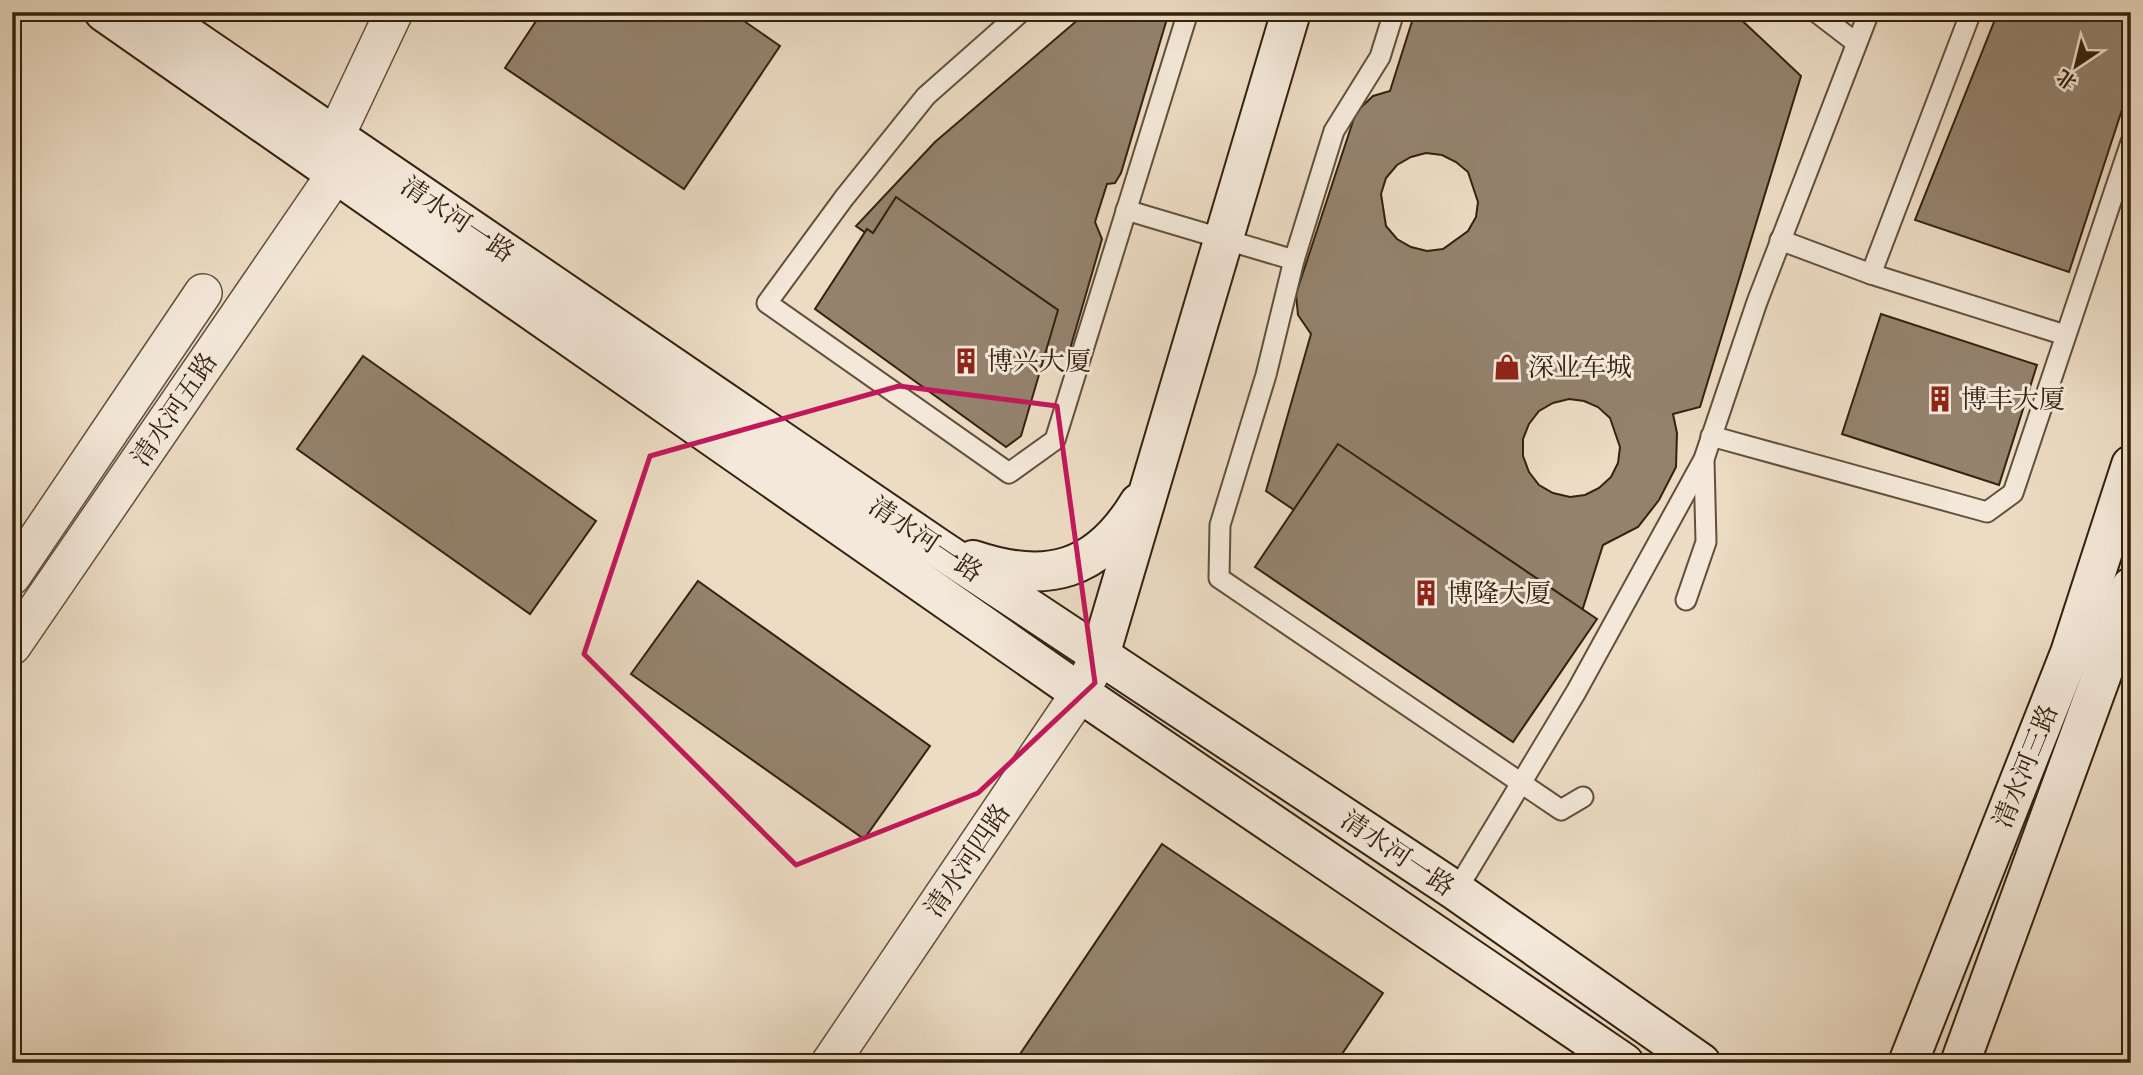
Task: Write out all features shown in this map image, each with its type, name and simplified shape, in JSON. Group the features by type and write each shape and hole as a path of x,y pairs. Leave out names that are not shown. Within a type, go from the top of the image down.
{"street":[{"name":"清水河一路","path":"104,12 336,154 938,548 1456,891 1701,1063"},
{"name":"清水河一路","path":"153,12 336,154 1080,693 1624,1063"},
{"name":"清水河五路","path":"12,646 336,154 394,12"},
{"path":"1100,655 1291,12"},
{"path":"12,576 203,293"},
{"name":"清水河三路","path":"1908,1063 2070,653 2131,465"},
{"path":"938,548 1015,572 1049,573 1089,559 1131,516 1151,483"},
{"name":"清水河三路","path":"1960,1063 2102,674 2131,587"},
{"name":"清水河四路","path":"830,1063 1080,693 1100,655"}],"lane":[{"path":"1021,12 926,96 844,198 767,303 1009,473 1055,440 1188,12"},
{"path":"1394,12 1380,57 1334,131 1294,260 1266,375 1220,526 1219,578 1561,810 1583,797"},
{"path":"1816,12 1855,42"},
{"path":"1456,891 1522,785 1703,459 1780,240 1855,42 1869,12"},
{"path":"1871,274 1971,12"},
{"path":"1711,436 1987,512 2013,493 2131,142"},
{"path":"1126,210 1294,260"},
{"path":"1780,240 1871,274 2065,335"},
{"path":"1686,600 1706,542 1703,459"}],"highlighted area":[{"path":"899,386 1057,406 1095,683 978,793 796,865 584,654 650,456"}],"building":[{"path":"542,12 731,12 780,46 684,189 505,68"},
{"path":"1087,12 1169,12 1121,173 1115,183 1107,184 1095,222 1102,239 1068,356 1044,359 856,226 935,142"},
{"name":"深业车城","path":"1415,12 1733,12 1801,76 1700,407 1673,414 1677,433 1676,467 1659,500 1638,527 1603,545 1577,627 1523,665 1266,491 1311,334 1298,315 1296,294 1356,112 1373,96 1390,91","holes":["1426,153 1442,155 1468,172 1478,202 1476,217 1468,231 1443,249 1427,251 1411,247 1397,239 1386,226 1381,194 1386,178 1397,165","1569,399 1598,407 1610,418 1620,447 1618,463 1611,477 1599,488 1585,495 1570,497 1553,493 1539,485 1529,472 1523,456 1523,439 1529,424 1539,411 1553,403"]},
{"path":"1998,12 2131,12 2131,82 2069,272 1915,220"},
{"name":"博兴大厦","path":"896,197 1058,310 1021,436 1006,447 815,309 867,229 873,233"},
{"name":"博丰大厦","path":"1881,314 2037,365 1999,485 1842,434"},
{"path":"363,356 596,521 530,614 297,449"},
{"name":"博隆大厦","path":"1338,444 1597,619 1513,742 1255,567"},
{"path":"698,581 930,746 864,839 631,674"},
{"path":"1162,844 1383,993 1336,1063 1014,1063"}],"place":[{"name":"博兴大厦","path":"966,361"},
{"name":"深业车城","path":"1507,367"},
{"name":"博丰大厦","path":"1940,399"},
{"name":"博隆大厦","path":"1426,593"}]}
